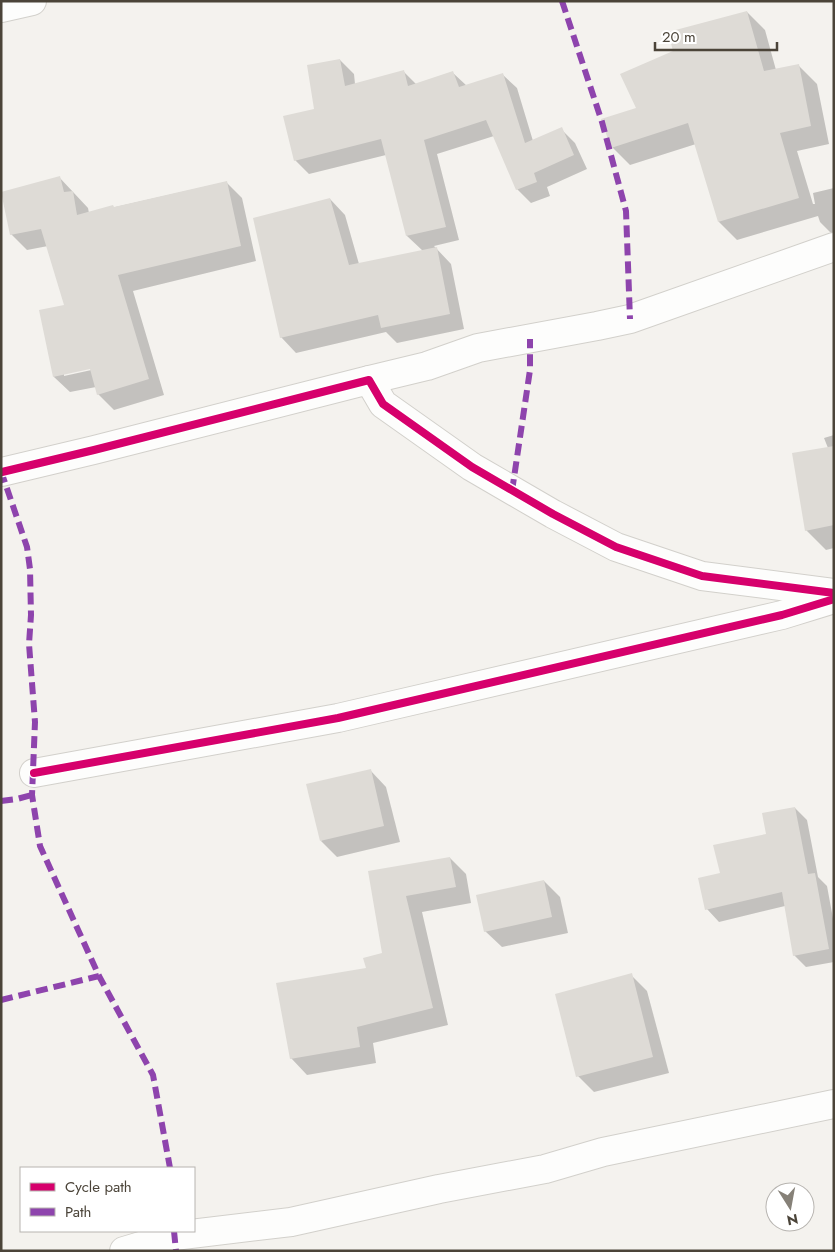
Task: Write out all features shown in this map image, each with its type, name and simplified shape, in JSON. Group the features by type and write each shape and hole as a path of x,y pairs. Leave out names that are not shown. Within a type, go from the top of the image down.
{"street":[{"path":"1,8 32,1"},
{"path":"2,472 427,366 478,348 630,318 834,246"},
{"path":"370,380 383,404 472,467 616,548 702,576 834,593"},
{"path":"34,773 338,718 782,615 834,599"},
{"path":"124,1251 174,1236 291,1222 439,1189 545,1169 612,1150 834,1104"}],"building":[{"path":"747,11 764,71 799,64 811,126 780,133 799,198 718,222 688,123 611,148 601,119 636,108 620,74 673,51 668,32"},
{"path":"340,59 345,86 404,70 408,86 453,71 459,87 503,73 525,143 562,127 574,155 534,173 537,182 516,190 486,120 424,140 446,227 406,236 381,139 294,161 283,116 314,109 307,65"},
{"path":"60,176 64,192 73,191 77,215 113,205 114,207 227,181 241,246 118,275 149,379 97,395 90,369 53,377 39,310 64,305 41,229 10,235 1,192"},
{"path":"330,198 349,265 437,247 450,314 381,328 378,315 280,338 253,218"},
{"path":"834,446 834,525 805,531 792,453"},
{"path":"371,769 384,826 320,841 306,784"},
{"path":"795,807 808,874 815,873 829,949 793,956 782,892 705,910 698,878 720,873 713,845 766,834 762,813"},
{"path":"450,857 456,887 406,896 433,1008 357,1027 360,1047 290,1059 276,983 366,968 363,958 382,953 368,871"},
{"path":"544,880 552,917 484,932 476,895"},
{"path":"632,973 653,1057 576,1077 555,994"}],"marked path":[{"path":"562,1 602,122 626,211 630,319"},
{"path":"512,491 530,370 530,339"},
{"path":"1,471 27,547 30,569 31,615 29,644 35,722 32,795 40,846 99,976 153,1075 170,1167"},
{"path":"1,801 32,795"},
{"path":"1,1000 99,976"},
{"path":"174,1232 176,1251"}],"cycle path":[{"path":"2,472 369,380 383,404 472,467 553,514 616,547 702,576 834,593"},
{"path":"34,773 338,718 782,615 834,599"}]}
